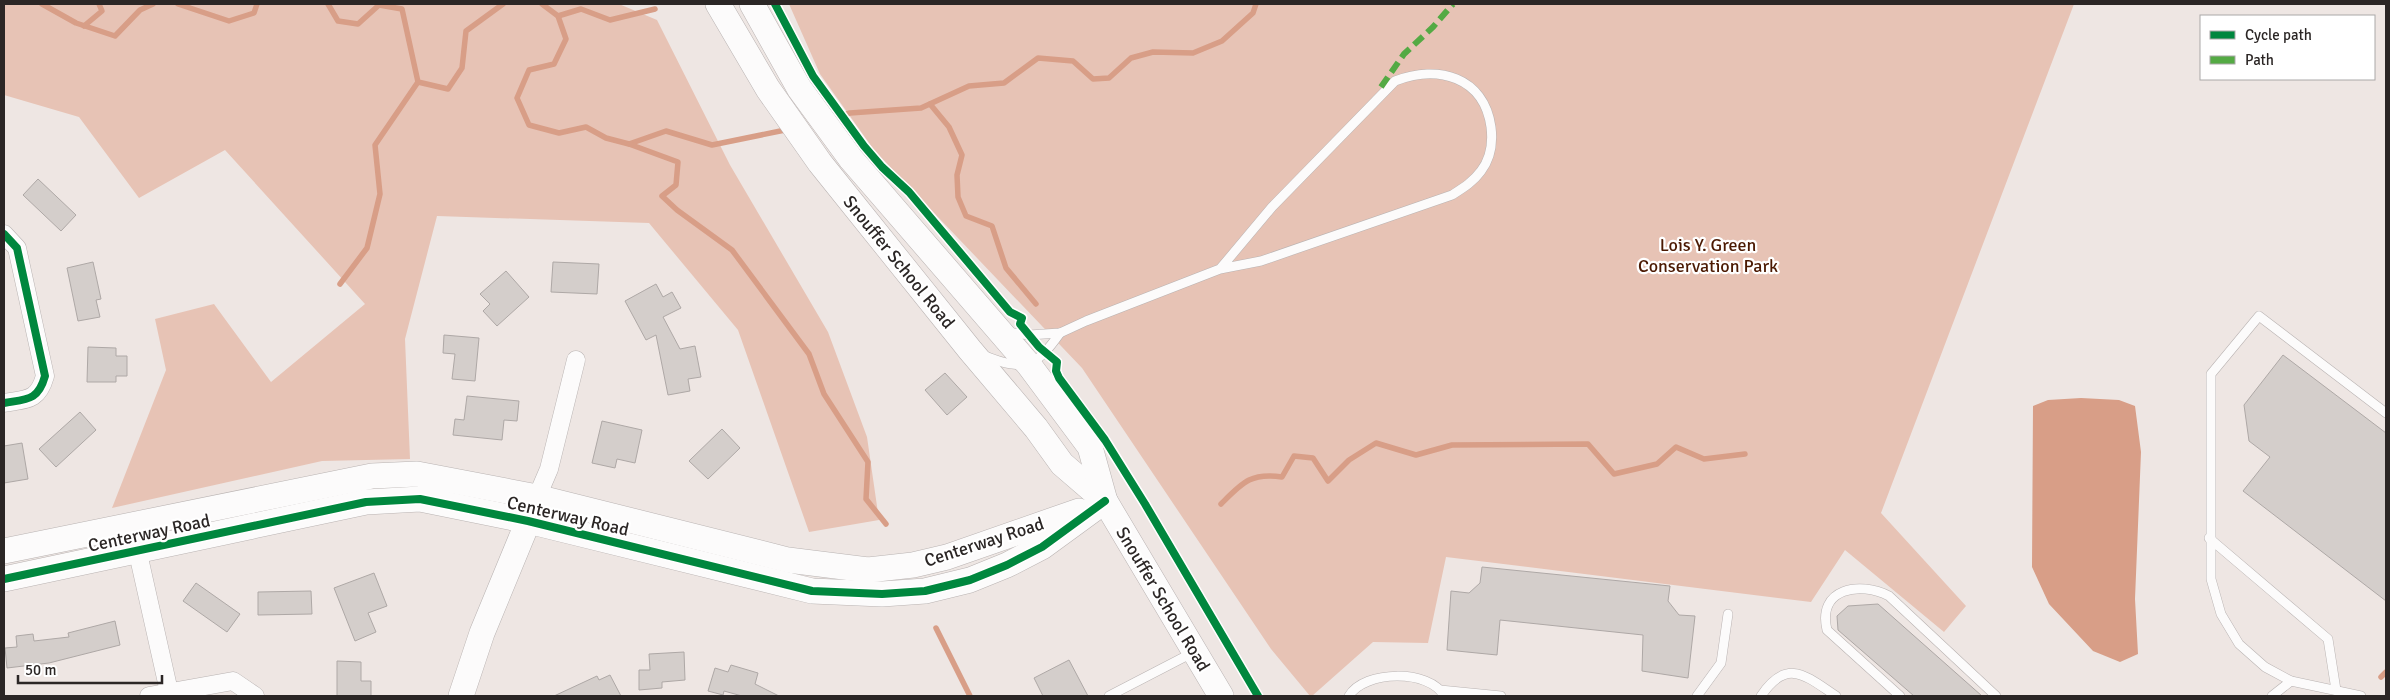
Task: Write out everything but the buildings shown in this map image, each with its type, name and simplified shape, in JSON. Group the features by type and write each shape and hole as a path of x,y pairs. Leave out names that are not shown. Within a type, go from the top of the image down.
{"street":[{"name":"Snouffer School Road","path":"718,4 768,90 820,163 970,350 1036,428 1062,464 1105,501"},
{"name":"Snouffer School Road","path":"752,4 769,38 799,88 852,159 1029,365 1090,447 1105,501 1221,696"},
{"path":"4,234 17,248 45,376 41,390 32,398 4,403"},
{"path":"461,696 482,633 549,469 576,360"},
{"name":"Centerway Road","path":"4,552 372,476 417,474 537,498 788,560 868,570 913,565 947,557 1105,501"},
{"name":"Centerway Road","path":"4,579 366,502 420,499 528,521 812,591 882,594 925,591 970,580 1007,565 1042,547 1105,501"},
{"path":"131,525 170,694"},
{"path":"149,696 170,694 232,681 255,696"}],"lane":[{"path":"999,332 1029,335 1060,333 1220,269 1269,258 1452,195 1472,182 1486,161 1492,138 1490,120 1478,95 1458,79 1440,74 1411,75 1395,81 1272,207 1220,269"},
{"path":"2360,696 2291,681 2265,667 2239,644 2221,614 2211,579 2209,538 2211,374 2259,316 2386,413"},
{"path":"970,350 1000,362 1029,365 1046,354 1060,333"},
{"path":"2209,538 2328,639 2336,690"},
{"path":"1900,696 1827,630 1824,617 1828,604 1838,593 1855,588 1879,591 1889,596 1996,696"},
{"path":"1697,696 1721,663 1728,614"},
{"path":"1109,696 1195,651"},
{"path":"1761,696 1769,685 1786,673 1803,674 1836,696"},
{"path":"1349,696 1357,685 1382,678 1418,678 1431,682 1442,693 1501,696"},
{"path":"2272,696 2291,681"}],"green space":[{"path":"4,4 619,4 657,20 730,165 828,332 867,437 879,520 809,532 738,330 649,223 437,216 405,339 410,459 322,461 112,508 166,370 155,319 214,304 271,382 365,304 225,150 139,198 79,117 4,95"},
{"name":"Lois Y. Green Conservation Park","path":"789,4 2074,4 1881,513 1966,606 1944,632 1845,550 1811,602 1446,557 1428,643 1373,642 1310,696 1271,649 1082,368 874,150 820,74"}],"shaded area":[{"path":"2081,398 2119,400 2135,406 2141,452 2135,599 2138,654 2120,662 2093,651 2049,604 2032,567 2033,406 2048,400"}],"waterway":[{"path":"42,4 76,23 115,36 140,10 153,4"},
{"path":"84,26 102,11 99,4"},
{"path":"178,4 229,21 254,13 257,4"},
{"path":"328,4 338,21 358,24 379,5 402,9 418,82 448,89 462,68 466,31 503,4"},
{"path":"542,4 558,16 566,39 554,64 529,70 517,98 529,125 559,133 586,127 606,138 629,144 666,131 712,145 790,129"},
{"path":"830,119 850,113 921,108 969,86 1004,83 1038,58 1073,61 1093,79 1109,78 1131,58 1153,52 1193,53 1222,41 1253,13 1256,4"},
{"path":"558,16 581,9 610,20 655,9"},
{"path":"340,284 367,248 380,194 375,145 418,82"},
{"path":"930,104 949,127 962,155 957,175 958,197 966,216 992,226 1006,268 1036,304"},
{"path":"629,144 678,162 676,185 662,196 677,210 732,250 809,354 824,394 868,462 866,499 886,524"},
{"path":"1221,504 1235,490 1248,481 1262,476 1282,477 1294,456 1313,458 1328,481 1349,460 1376,443 1416,455 1452,445 1588,444 1614,474 1657,464 1676,447 1704,459 1745,454"},
{"path":"936,628 970,696"},
{"path":"2381,677 2386,672"}],"marked path":[{"path":"1381,87 1404,54 1433,27 1453,4"}],"cycle path":[{"path":"775,4 813,76 864,146 882,167 909,192 1010,312 1022,318 1020,324 1039,347 1057,362 1056,371 1059,378 1105,440 1145,504 1258,696"},
{"path":"4,234 17,248 45,376 39,390 35,394 25,399 4,403"},
{"path":"4,579 366,502 420,499 528,521 812,591 882,594 925,591 970,580 1007,565 1042,547 1105,501"}]}
